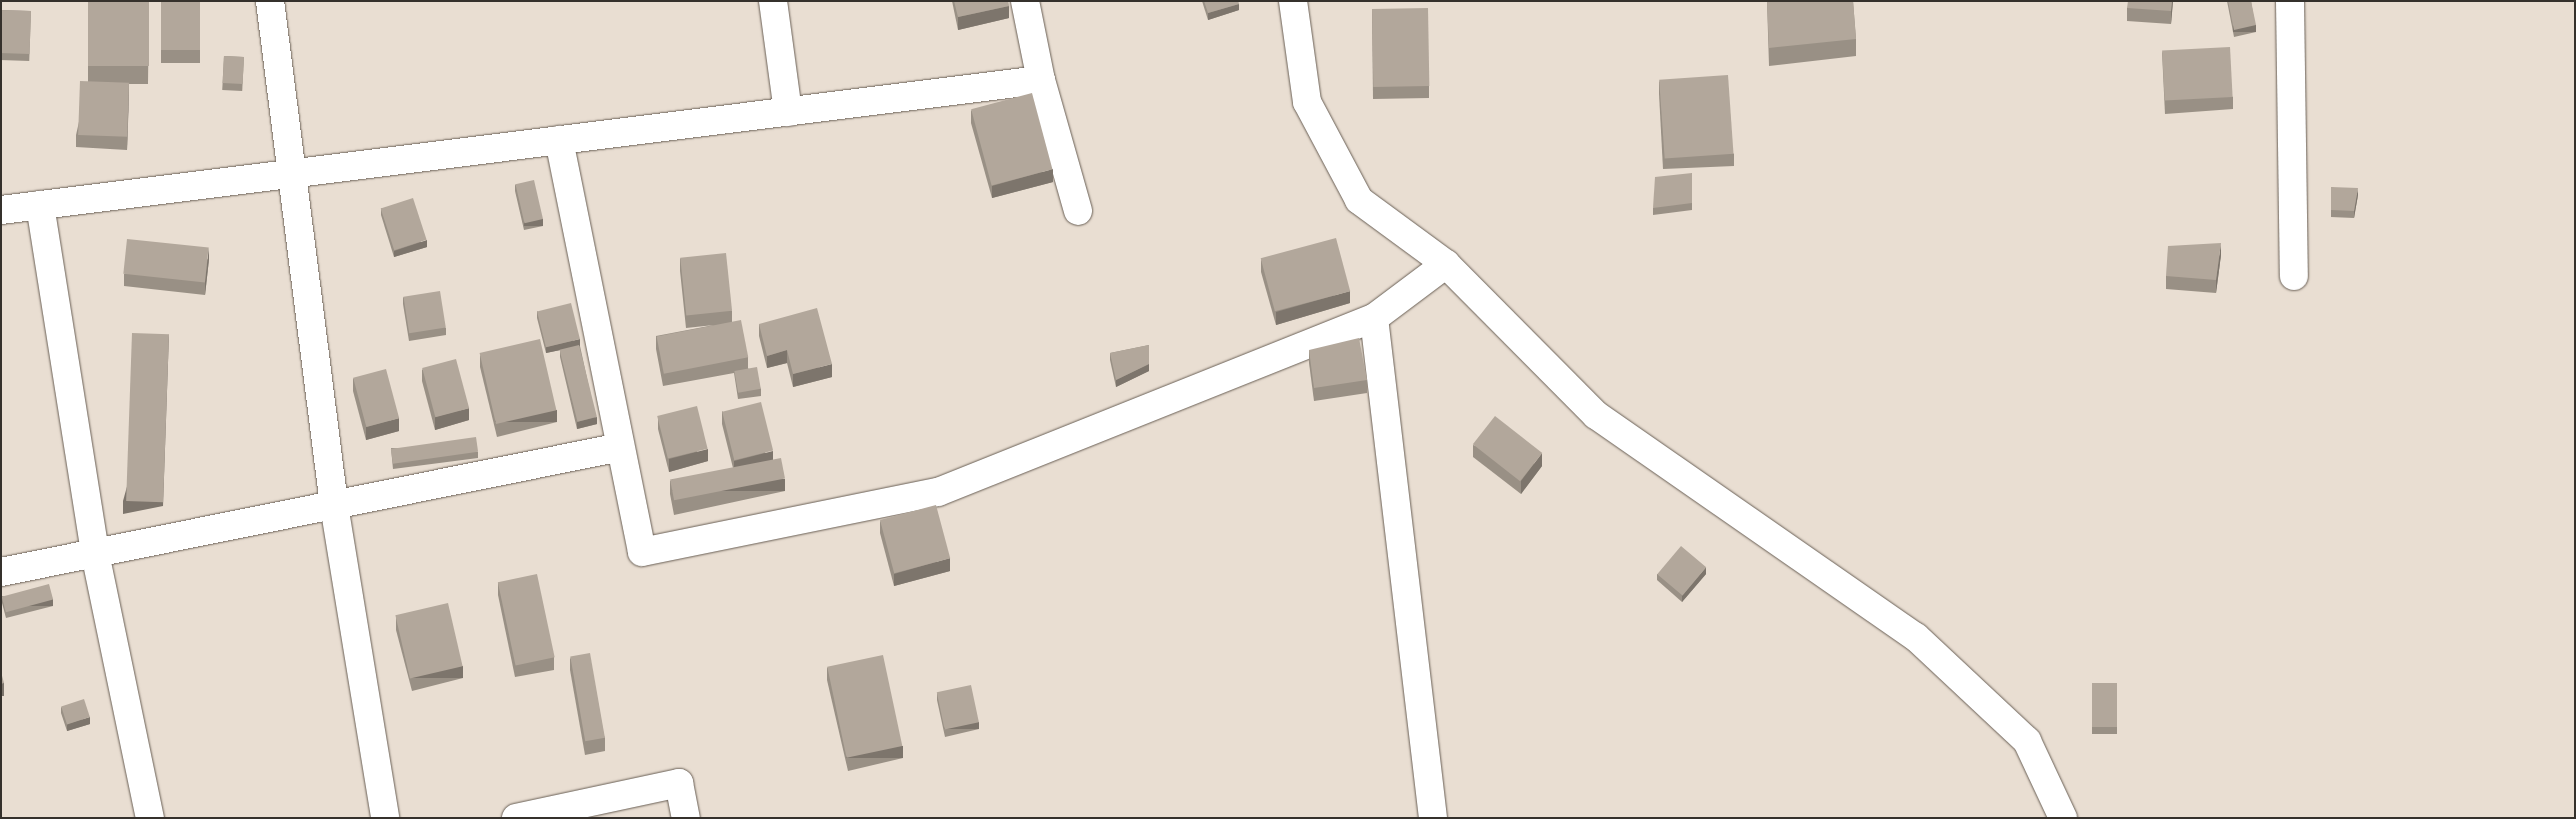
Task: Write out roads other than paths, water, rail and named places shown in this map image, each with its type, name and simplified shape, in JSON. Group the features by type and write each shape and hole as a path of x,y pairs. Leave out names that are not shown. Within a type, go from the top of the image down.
{"street":[{"path":"270,1 334,505 386,818"},
{"path":"773,1 788,112"},
{"path":"1025,1 1041,80 1078,211"},
{"path":"1293,1 1307,102 1359,200 1446,264 1596,415 1916,637 2027,741 2063,818"},
{"path":"2290,1 2294,276"},
{"path":"1,210 1041,80"},
{"path":"559,140 642,552 938,492 1374,318 1446,264"},
{"path":"40,205 95,553 150,818"},
{"path":"1374,318 1433,818"},
{"path":"1,572 621,447"},
{"path":"516,818 679,783 686,818"}]}
